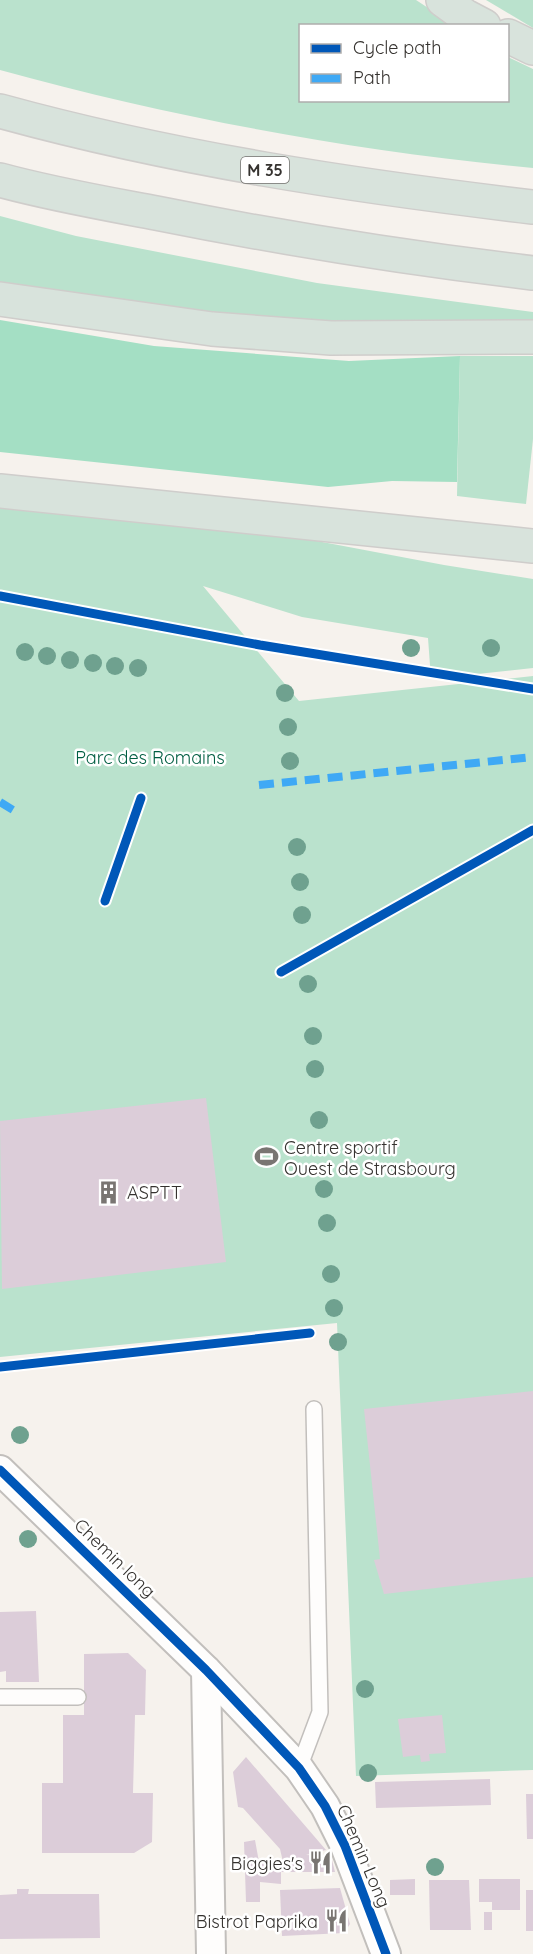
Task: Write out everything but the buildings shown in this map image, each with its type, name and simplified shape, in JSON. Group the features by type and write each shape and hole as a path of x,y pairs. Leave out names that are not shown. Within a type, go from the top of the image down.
{"highway":[{"path":"443,0 480,24"},
{"path":"509,37 533,48"},
{"name":"M 35","path":"0,111 51,125 246,166 393,191 533,207"},
{"path":"0,180 36,190 242,231 378,254 533,273"},
{"path":"0,299 224,330 331,338 533,337"},
{"path":"0,476 81,499"},
{"path":"0,491 533,546"},
{"path":"359,528 533,568"}],"street":[{"name":"Chemin long","path":"0,1470 206,1670"},
{"name":"Chemin Long","path":"206,1670 299,1768 325,1806 345,1846 386,1954"},
{"path":"206,1670 211,1954"}],"lane":[{"path":"299,1768 320,1712 314,1409"},
{"path":"0,1697 78,1697"}],"green space":[{"path":"0,0 416,0 452,24 299,24 299,102 509,102 509,57 533,69 533,168 398,152 264,131 131,103 0,70"},
{"path":"486,0 533,0 533,28"},
{"path":"0,216 76,236 317,283 533,312 533,320 489,325 234,319 0,286"},
{"path":"0,320 154,346 349,361 460,356 457,482 392,481 328,487 0,452"},
{"path":"460,356 533,356 533,439 526,504 457,496"},
{"name":"Parc des Romains","path":"0,506 301,538 533,579 533,668 431,679 428,638 302,617 203,586 299,701 533,676 533,1770 356,1776 337,1323 0,1357"}],"marked path":[{"path":"259,785 533,757"},
{"path":"0,802 18,813"}],"cycle path":[{"path":"0,596 260,645 533,689"},
{"path":"105,901 141,798"},
{"path":"281,972 533,830"},
{"path":"0,1367 310,1333"},
{"path":"0,1470 206,1670 299,1768 325,1806 345,1846 386,1954"}],"place":[{"name":"Centre sportif Ouest de Strasbourg","path":"266,1157"},
{"name":"ASPTT","path":"109,1192"},
{"name":"Biggies's","path":"321,1863"},
{"name":"Bistrot Paprika","path":"336,1921"}]}
